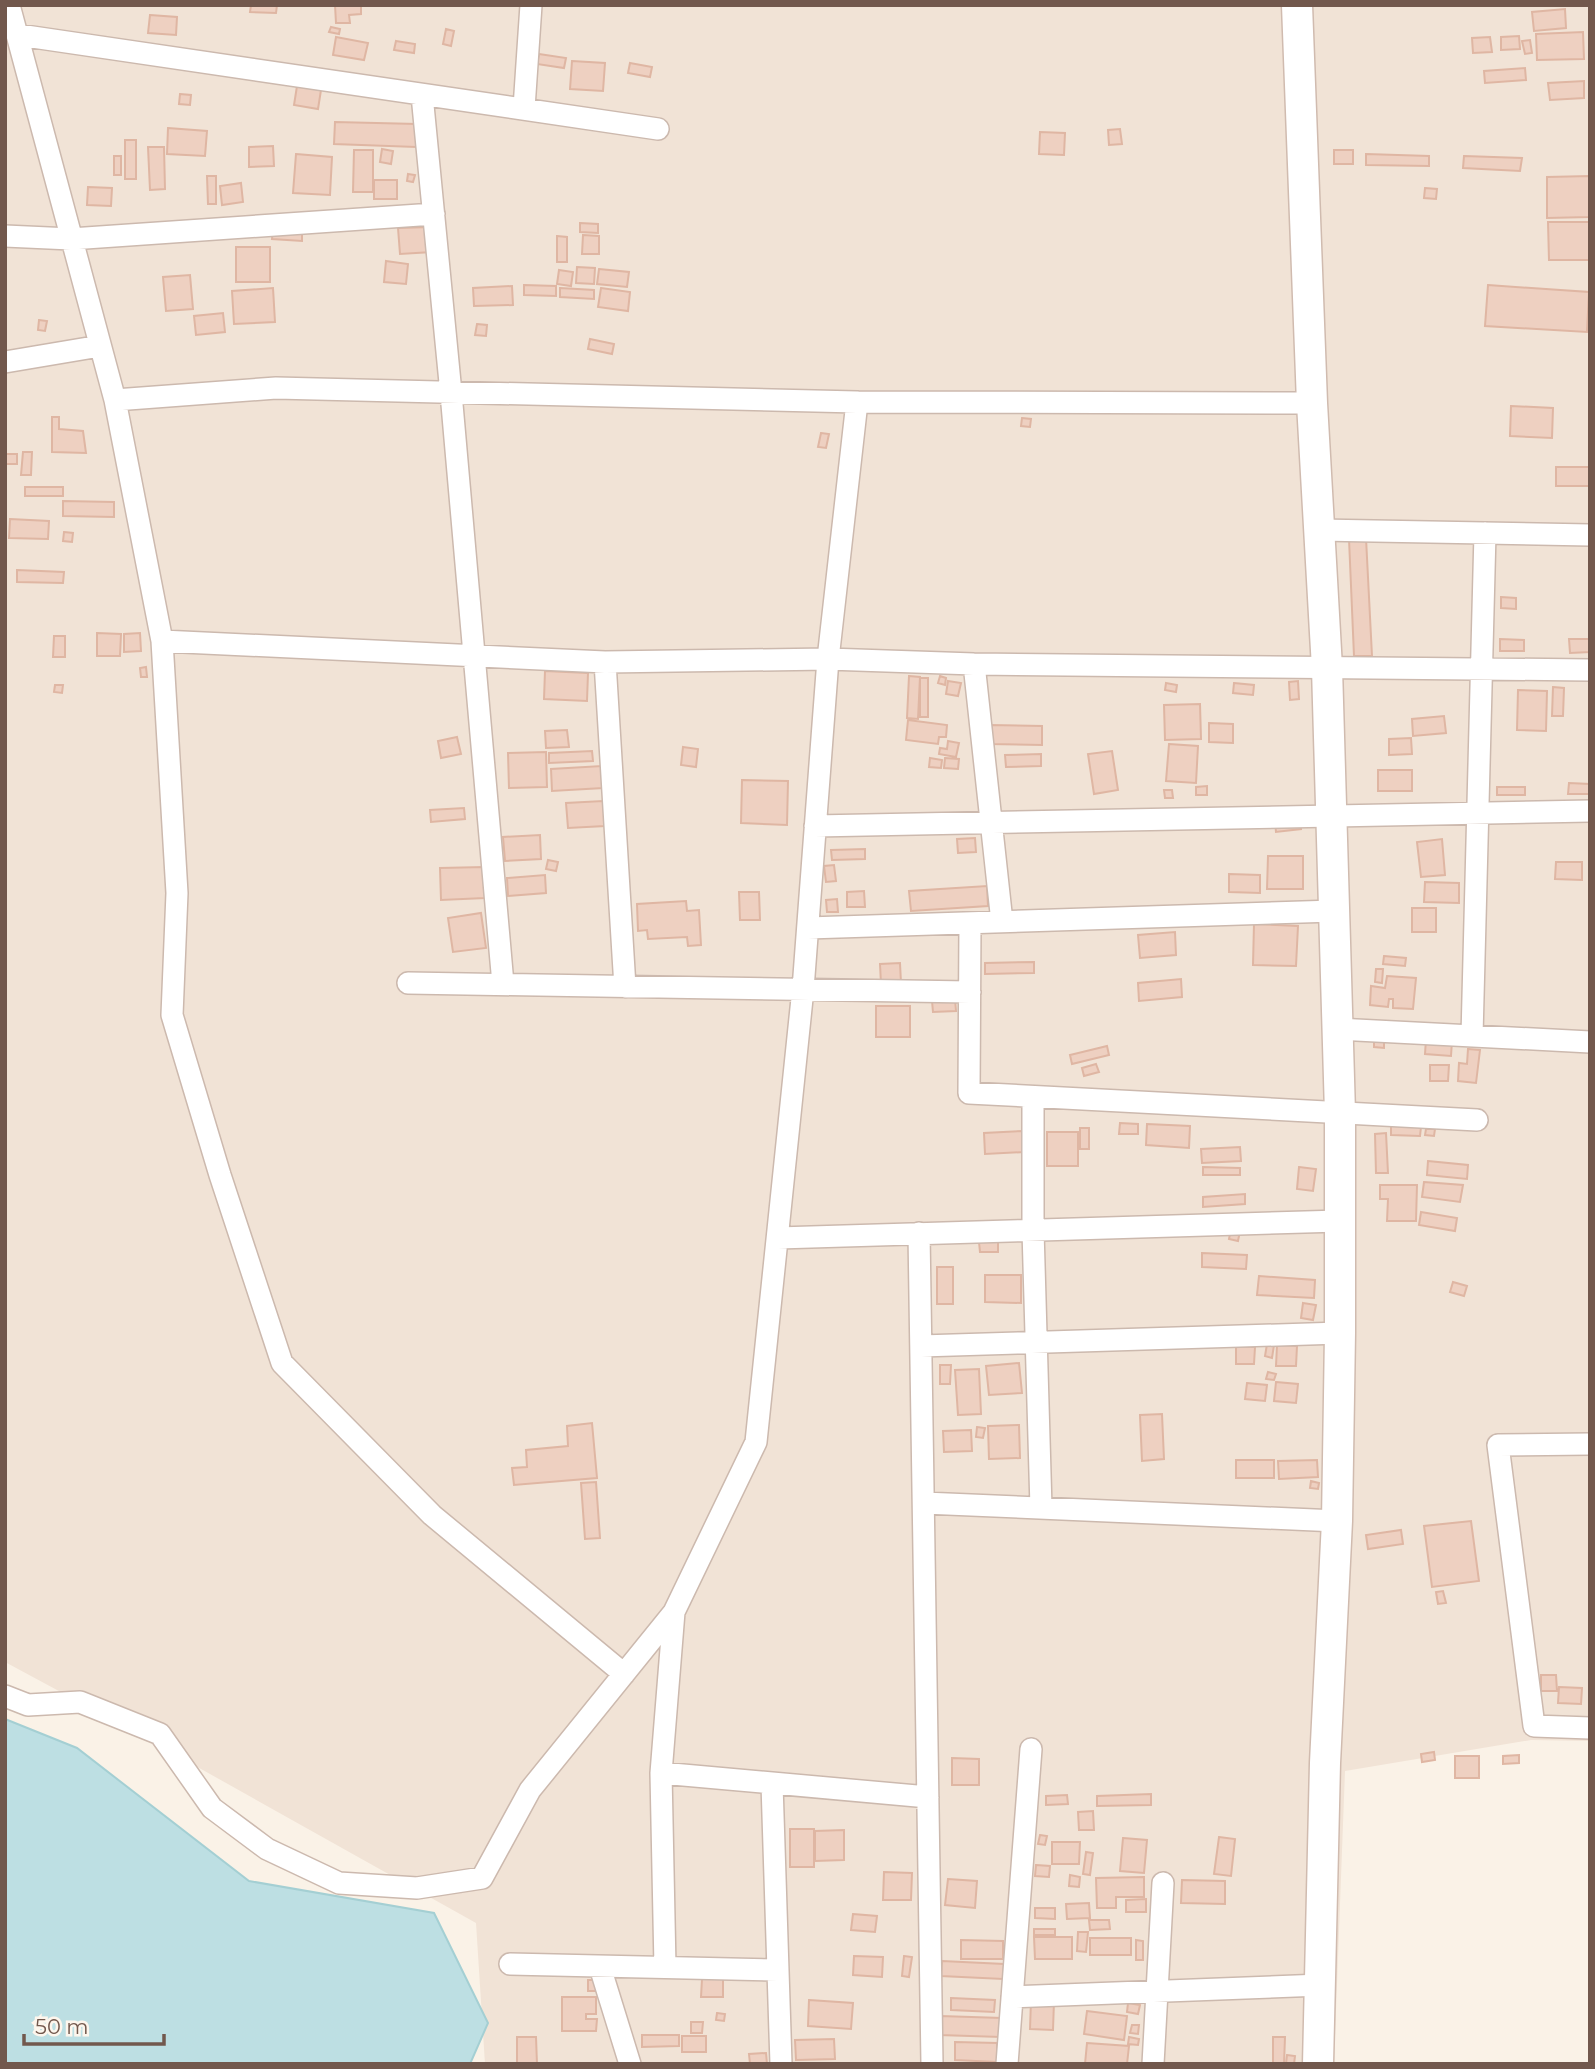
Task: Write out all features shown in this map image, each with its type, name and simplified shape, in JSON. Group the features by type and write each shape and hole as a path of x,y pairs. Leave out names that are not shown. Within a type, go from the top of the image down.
{"main road":[{"path":"1297,5 1312,403 1327,668 1340,1113 1337,1521 1325,1763 1318,2064"}],"street":[{"path":"9,5 115,400 162,640 177,893 172,1015 220,1175 282,1363 432,1516 624,1674"},
{"path":"524,108 531,5"},
{"path":"19,35 658,130"},
{"path":"422,95 452,393 503,984"},
{"path":"5,236 71,239 434,214"},
{"path":"5,362 100,346"},
{"path":"115,400 276,388 857,402 1312,403"},
{"path":"5,1696 28,1704 80,1702 160,1734 212,1808 267,1849 339,1883 417,1888 482,1878 530,1790 674,1612 756,1442 803,989 828,659 857,402"},
{"path":"1319,530 1590,535"},
{"path":"1472,1036 1485,533"},
{"path":"162,640 605,662 828,659 974,664 1590,670"},
{"path":"605,662 625,986"},
{"path":"974,664 1002,922"},
{"path":"815,827 1590,811"},
{"path":"808,928 1334,911"},
{"path":"970,923 969,1093 1476,1120"},
{"path":"408,983 970,992"},
{"path":"1337,1029 1590,1042"},
{"path":"1033,1097 1033,1230 1041,1508"},
{"path":"778,1238 1340,1221"},
{"path":"919,1233 933,2064"},
{"path":"921,1346 1340,1333"},
{"path":"1590,1444 1499,1445 1534,1726 1590,1728"},
{"path":"924,1503 1337,1521"},
{"path":"665,1967 662,1773 674,1612"},
{"path":"1007,2064 1031,1749"},
{"path":"662,1773 928,1797"},
{"path":"772,1784 781,2064"},
{"path":"1153,2064 1163,1883"},
{"path":"510,1964 778,1970"},
{"path":"600,1967 630,2064"},
{"path":"1012,1997 1321,1985"}],"shaded area":[{"path":"5,5 1590,5 1590,1741 1531,1740 1345,1771 1334,2064 485,2064 476,1923 5,1662"}],"water":[{"path":"5,1719 77,1748 249,1881 434,1913 488,2023 470,2064 5,2064"}],"building":[{"path":"251,5 277,5 276,13 250,12"},
{"path":"335,5 373,6 361,6 361,14 349,15 350,23 336,23"},
{"path":"1565,9 1566,28 1534,31 1532,12"},
{"path":"150,15 177,17 176,35 148,33"},
{"path":"331,27 340,29 339,34 329,32"},
{"path":"446,29 454,31 451,46 443,44"},
{"path":"1583,32 1584,59 1537,60 1536,34"},
{"path":"1519,36 1520,49 1501,50 1501,37"},
{"path":"336,37 368,43 364,60 333,55"},
{"path":"1490,37 1492,52 1473,53 1472,38"},
{"path":"1530,40 1532,53 1525,54 1522,41"},
{"path":"396,41 415,44 414,53 394,50"},
{"path":"539,54 566,58 564,68 537,64"},
{"path":"572,61 605,63 603,91 570,89"},
{"path":"630,63 652,67 650,77 628,73"},
{"path":"1525,68 1526,80 1485,83 1484,71"},
{"path":"1584,81 1584,98 1550,100 1548,83"},
{"path":"297,86 321,90 318,109 294,105"},
{"path":"180,94 191,95 190,105 179,104"},
{"path":"335,122 417,124 416,147 334,144"},
{"path":"168,128 207,131 205,156 167,154"},
{"path":"1120,129 1122,144 1109,145 1108,130"},
{"path":"1040,132 1065,133 1064,155 1039,154"},
{"path":"125,140 136,140 136,179 125,179"},
{"path":"273,146 274,166 249,167 249,147"},
{"path":"148,147 164,147 165,189 150,190"},
{"path":"382,149 393,151 391,164 380,162"},
{"path":"354,150 373,150 373,192 353,192"},
{"path":"1334,150 1353,150 1353,164 1334,164"},
{"path":"296,154 332,157 330,195 293,193"},
{"path":"1366,154 1429,156 1429,166 1366,165"},
{"path":"114,156 121,156 121,175 114,175"},
{"path":"1464,156 1522,158 1520,171 1463,168"},
{"path":"408,174 415,175 413,182 407,181"},
{"path":"207,176 216,176 216,204 208,204"},
{"path":"1590,176 1590,217 1547,218 1547,177"},
{"path":"374,180 397,180 397,199 374,199"},
{"path":"241,183 243,202 222,205 220,186"},
{"path":"88,187 112,188 111,206 87,205"},
{"path":"1425,188 1437,189 1436,199 1424,198"},
{"path":"1548,222 1590,222 1590,260 1549,260"},
{"path":"580,223 598,224 598,233 580,232"},
{"path":"430,227 432,252 400,254 398,228"},
{"path":"273,229 302,231 302,241 272,239"},
{"path":"583,235 599,236 599,254 582,254"},
{"path":"557,236 567,237 567,262 557,262"},
{"path":"236,247 270,247 270,282 236,282"},
{"path":"386,261 408,264 406,284 384,282"},
{"path":"577,267 595,268 594,284 576,283"},
{"path":"599,269 629,272 627,287 597,284"},
{"path":"559,270 573,272 571,286 557,284"},
{"path":"190,275 193,309 166,311 163,277"},
{"path":"524,285 556,286 556,296 524,295"},
{"path":"1488,285 1589,292 1587,332 1485,326"},
{"path":"512,286 513,305 474,306 473,288"},
{"path":"273,288 275,322 234,324 232,291"},
{"path":"560,288 594,290 594,299 560,297"},
{"path":"601,288 630,292 628,311 598,307"},
{"path":"223,313 225,332 196,335 194,316"},
{"path":"39,320 47,321 45,331 38,330"},
{"path":"477,324 487,325 486,336 475,335"},
{"path":"590,339 614,344 612,354 588,349"},
{"path":"1511,406 1553,408 1552,438 1510,436"},
{"path":"52,417 59,417 59,429 83,431 86,453 52,452"},
{"path":"1022,418 1031,419 1030,427 1021,426"},
{"path":"821,433 829,434 826,448 818,447"},
{"path":"23,452 32,452 31,475 21,475"},
{"path":"5,454 17,454 17,464 6,464"},
{"path":"1556,467 1590,467 1590,486 1556,486"},
{"path":"25,487 63,487 63,496 25,496"},
{"path":"63,501 114,502 114,517 63,516"},
{"path":"10,519 49,521 48,539 9,538"},
{"path":"64,532 73,533 72,542 63,541"},
{"path":"1366,538 1372,656 1354,656 1349,539"},
{"path":"17,570 64,572 63,583 17,582"},
{"path":"1501,597 1516,598 1516,609 1501,608"},
{"path":"97,633 121,634 120,656 97,656"},
{"path":"140,633 141,651 124,652 124,634"},
{"path":"54,636 65,636 65,657 53,657"},
{"path":"1500,639 1524,640 1524,651 1500,651"},
{"path":"1569,639 1590,639 1590,652 1570,653"},
{"path":"146,667 147,677 141,677 140,668"},
{"path":"545,671 588,673 587,701 544,699"},
{"path":"909,676 920,677 918,719 907,718"},
{"path":"940,676 946,678 945,685 938,683"},
{"path":"920,678 928,678 928,717 920,717"},
{"path":"948,681 961,683 958,696 946,694"},
{"path":"1298,681 1299,699 1290,700 1289,682"},
{"path":"1166,683 1177,685 1176,692 1165,690"},
{"path":"1234,683 1254,685 1253,695 1233,693"},
{"path":"55,685 63,685 62,693 54,692"},
{"path":"1553,687 1564,688 1563,716 1552,716"},
{"path":"1518,690 1547,691 1546,731 1517,730"},
{"path":"1200,704 1201,739 1165,740 1164,705"},
{"path":"1444,716 1446,733 1413,736 1412,719"},
{"path":"908,720 947,725 946,737 939,737 938,744 906,740"},
{"path":"1209,723 1233,724 1233,743 1209,742"},
{"path":"989,725 1042,726 1042,745 989,744"},
{"path":"567,730 569,747 546,748 545,731"},
{"path":"457,737 461,754 441,758 438,741"},
{"path":"1411,738 1412,754 1389,755 1389,739"},
{"path":"948,741 959,743 956,757 939,754 940,748 947,749"},
{"path":"1169,744 1198,746 1196,783 1166,781"},
{"path":"683,747 698,749 696,767 681,765"},
{"path":"592,751 593,761 549,763 549,753"},
{"path":"1112,751 1118,790 1094,794 1088,754"},
{"path":"546,752 547,787 509,788 508,753"},
{"path":"1041,754 1041,766 1006,767 1005,755"},
{"path":"930,758 942,760 941,768 929,767"},
{"path":"945,758 959,759 958,769 944,768"},
{"path":"602,766 603,788 552,791 551,769"},
{"path":"1378,770 1412,770 1412,791 1378,791"},
{"path":"742,780 788,781 787,825 741,823"},
{"path":"1569,783 1590,784 1590,794 1568,794"},
{"path":"1207,786 1207,795 1196,795 1196,787"},
{"path":"1497,787 1525,787 1525,795 1497,795"},
{"path":"1164,790 1172,790 1173,798 1165,798"},
{"path":"603,801 605,826 568,828 566,803"},
{"path":"464,808 465,819 431,822 430,810"},
{"path":"1300,819 1301,829 1276,832 1275,822"},
{"path":"540,835 541,859 505,861 503,837"},
{"path":"975,838 976,852 958,853 957,839"},
{"path":"1442,839 1445,875 1421,877 1417,842"},
{"path":"865,849 865,859 832,860 831,850"},
{"path":"1268,856 1303,856 1303,889 1267,889"},
{"path":"548,860 558,862 556,871 546,869"},
{"path":"1556,862 1582,862 1582,880 1555,879"},
{"path":"834,865 836,881 826,882 824,866"},
{"path":"484,867 485,898 441,900 440,868"},
{"path":"1229,874 1260,875 1260,893 1229,892"},
{"path":"545,875 546,893 508,896 507,878"},
{"path":"1425,882 1459,883 1459,903 1424,902"},
{"path":"987,886 988,906 911,911 909,891"},
{"path":"864,891 865,907 847,907 847,892"},
{"path":"739,892 759,892 760,920 740,920"},
{"path":"837,899 838,912 827,912 826,900"},
{"path":"686,901 687,911 699,910 701,945 688,946 687,937 648,939 647,930 638,931 637,904"},
{"path":"1412,908 1436,908 1436,932 1412,932"},
{"path":"481,913 486,948 453,952 448,918"},
{"path":"1254,924 1298,926 1296,966 1253,965"},
{"path":"1175,932 1176,955 1140,958 1138,935"},
{"path":"1384,956 1406,958 1405,966 1383,964"},
{"path":"1034,962 1034,973 985,974 985,963"},
{"path":"900,963 901,983 881,984 880,964"},
{"path":"1376,969 1383,969 1382,983 1375,982"},
{"path":"1387,976 1416,978 1413,1009 1393,1008 1393,999 1389,999 1388,1007 1370,1005 1371,986 1385,988"},
{"path":"1181,979 1182,997 1139,1001 1138,983"},
{"path":"955,999 956,1011 933,1012 932,1001"},
{"path":"876,1006 910,1006 910,1037 876,1037"},
{"path":"1426,1039 1452,1041 1451,1056 1425,1054"},
{"path":"1374,1040 1384,1040 1384,1048 1374,1047"},
{"path":"1107,1046 1109,1055 1072,1064 1070,1055"},
{"path":"1468,1049 1480,1050 1476,1083 1458,1081 1459,1063 1467,1064"},
{"path":"1096,1064 1099,1072 1084,1076 1082,1068"},
{"path":"1430,1065 1449,1065 1448,1081 1430,1081"},
{"path":"1120,1123 1138,1124 1138,1134 1119,1134"},
{"path":"1147,1124 1190,1126 1189,1148 1146,1145"},
{"path":"1391,1125 1421,1127 1420,1136 1391,1135"},
{"path":"1080,1128 1089,1128 1089,1149 1080,1149"},
{"path":"1426,1129 1435,1129 1434,1136 1425,1135"},
{"path":"1023,1131 1024,1152 985,1154 984,1133"},
{"path":"1047,1132 1078,1132 1078,1166 1047,1166"},
{"path":"1386,1133 1388,1173 1376,1173 1375,1134"},
{"path":"1240,1147 1241,1161 1202,1163 1201,1149"},
{"path":"1428,1161 1468,1165 1467,1179 1427,1175"},
{"path":"1203,1167 1240,1168 1240,1175 1203,1175"},
{"path":"1299,1167 1316,1169 1313,1191 1297,1189"},
{"path":"1424,1182 1463,1185 1460,1202 1422,1197"},
{"path":"1380,1185 1417,1185 1416,1221 1387,1221 1388,1199 1380,1199"},
{"path":"1245,1194 1245,1204 1203,1207 1203,1197"},
{"path":"1421,1212 1457,1218 1455,1231 1419,1225"},
{"path":"1231,1229 1240,1231 1238,1241 1229,1239"},
{"path":"979,1242 998,1242 998,1252 980,1252"},
{"path":"1202,1253 1247,1255 1246,1269 1202,1267"},
{"path":"937,1267 953,1267 953,1304 937,1304"},
{"path":"985,1275 1021,1275 1021,1303 985,1302"},
{"path":"1259,1276 1315,1280 1314,1298 1257,1295"},
{"path":"1453,1282 1467,1286 1464,1296 1450,1292"},
{"path":"1303,1303 1316,1305 1313,1320 1301,1318"},
{"path":"1267,1344 1274,1345 1272,1358 1265,1356"},
{"path":"1277,1345 1297,1346 1296,1366 1276,1366"},
{"path":"1236,1346 1255,1347 1254,1364 1236,1364"},
{"path":"1019,1363 1022,1393 989,1395 986,1366"},
{"path":"940,1365 951,1365 950,1384 940,1384"},
{"path":"979,1369 981,1414 958,1415 955,1370"},
{"path":"1268,1372 1276,1374 1274,1380 1266,1379"},
{"path":"1276,1382 1298,1384 1296,1403 1274,1401"},
{"path":"1247,1383 1267,1385 1265,1401 1245,1399"},
{"path":"1162,1414 1164,1459 1142,1461 1140,1415"},
{"path":"592,1423 597,1478 514,1485 512,1468 527,1467 526,1450 568,1446 567,1426"},
{"path":"1019,1425 1020,1458 989,1459 988,1426"},
{"path":"977,1427 985,1428 983,1438 976,1437"},
{"path":"971,1430 972,1451 944,1452 943,1431"},
{"path":"1236,1460 1274,1460 1274,1478 1236,1478"},
{"path":"1317,1460 1318,1477 1279,1479 1278,1461"},
{"path":"1311,1481 1319,1483 1318,1489 1310,1488"},
{"path":"596,1482 600,1538 585,1539 581,1483"},
{"path":"1471,1521 1479,1581 1432,1587 1424,1526"},
{"path":"1401,1530 1403,1544 1368,1549 1366,1535"},
{"path":"1443,1591 1446,1603 1438,1604 1436,1592"},
{"path":"1541,1675 1556,1675 1557,1691 1541,1691"},
{"path":"1559,1687 1582,1688 1581,1704 1558,1703"},
{"path":"1434,1752 1435,1760 1422,1762 1421,1754"},
{"path":"1519,1755 1519,1763 1503,1764 1503,1756"},
{"path":"1455,1756 1479,1756 1479,1778 1455,1778"},
{"path":"952,1758 979,1759 979,1785 952,1785"},
{"path":"1151,1794 1151,1805 1097,1806 1097,1796"},
{"path":"1067,1795 1068,1804 1046,1805 1046,1796"},
{"path":"1093,1811 1094,1830 1079,1830 1078,1812"},
{"path":"790,1829 814,1829 814,1867 790,1867"},
{"path":"844,1830 844,1860 815,1861 815,1831"},
{"path":"1040,1835 1047,1836 1045,1845 1038,1844"},
{"path":"1219,1837 1235,1839 1231,1876 1214,1874"},
{"path":"1123,1838 1147,1840 1144,1873 1120,1871"},
{"path":"1052,1842 1080,1842 1079,1864 1052,1864"},
{"path":"1086,1852 1093,1853 1090,1875 1083,1874"},
{"path":"1036,1865 1050,1866 1049,1877 1035,1876"},
{"path":"884,1872 912,1873 911,1900 883,1900"},
{"path":"1070,1875 1080,1877 1079,1887 1069,1886"},
{"path":"1144,1877 1144,1897 1116,1897 1116,1908 1097,1908 1096,1878"},
{"path":"948,1879 977,1881 975,1908 945,1905"},
{"path":"1182,1880 1225,1881 1225,1904 1181,1903"},
{"path":"1146,1899 1146,1912 1126,1912 1126,1900"},
{"path":"1089,1903 1090,1918 1067,1919 1066,1904"},
{"path":"1035,1908 1055,1908 1055,1919 1035,1918"},
{"path":"853,1914 877,1916 875,1932 851,1930"},
{"path":"1089,1920 1109,1920 1110,1929 1090,1930"},
{"path":"1034,1929 1055,1929 1055,1935 1034,1935"},
{"path":"1078,1932 1088,1932 1086,1952 1077,1951"},
{"path":"1034,1937 1072,1937 1072,1959 1035,1959"},
{"path":"1090,1938 1131,1938 1131,1955 1090,1955"},
{"path":"961,1940 1003,1941 1003,1959 961,1959"},
{"path":"1136,1940 1143,1941 1143,1960 1136,1960"},
{"path":"854,1956 883,1957 882,1977 853,1975"},
{"path":"904,1956 912,1957 909,1977 902,1976"},
{"path":"942,1961 1004,1964 1003,1979 941,1976"},
{"path":"702,1979 723,1979 723,1997 701,1997"},
{"path":"588,1980 598,1980 598,1991 588,1991"},
{"path":"562,1997 596,1997 596,2014 586,2014 586,2019 597,2019 596,2031 562,2031"},
{"path":"951,1998 995,2000 994,2012 951,2010"},
{"path":"809,2000 853,2003 851,2029 808,2026"},
{"path":"1031,2000 1054,2001 1053,2030 1030,2029"},
{"path":"1128,2003 1140,2005 1138,2014 1127,2012"},
{"path":"1087,2011 1127,2016 1124,2040 1084,2034"},
{"path":"717,2013 725,2014 724,2021 716,2020"},
{"path":"940,2016 1002,2018 1001,2037 939,2035"},
{"path":"691,2022 703,2022 702,2033 691,2033"},
{"path":"1132,2025 1139,2025 1138,2034 1130,2033"},
{"path":"642,2035 679,2035 679,2046 642,2047"},
{"path":"682,2036 706,2036 706,2052 682,2052"},
{"path":"517,2037 536,2037 537,2064 517,2064"},
{"path":"1129,2037 1139,2039 1138,2045 1128,2044"},
{"path":"1273,2037 1285,2037 1284,2064 1273,2064"},
{"path":"834,2039 835,2059 796,2060 795,2040"},
{"path":"955,2042 997,2043 997,2062 955,2060"},
{"path":"1087,2043 1129,2046 1127,2064 1085,2064"},
{"path":"766,2053 767,2064 750,2064 749,2054"},
{"path":"1287,2055 1295,2056 1294,2064 1286,2064"}]}
